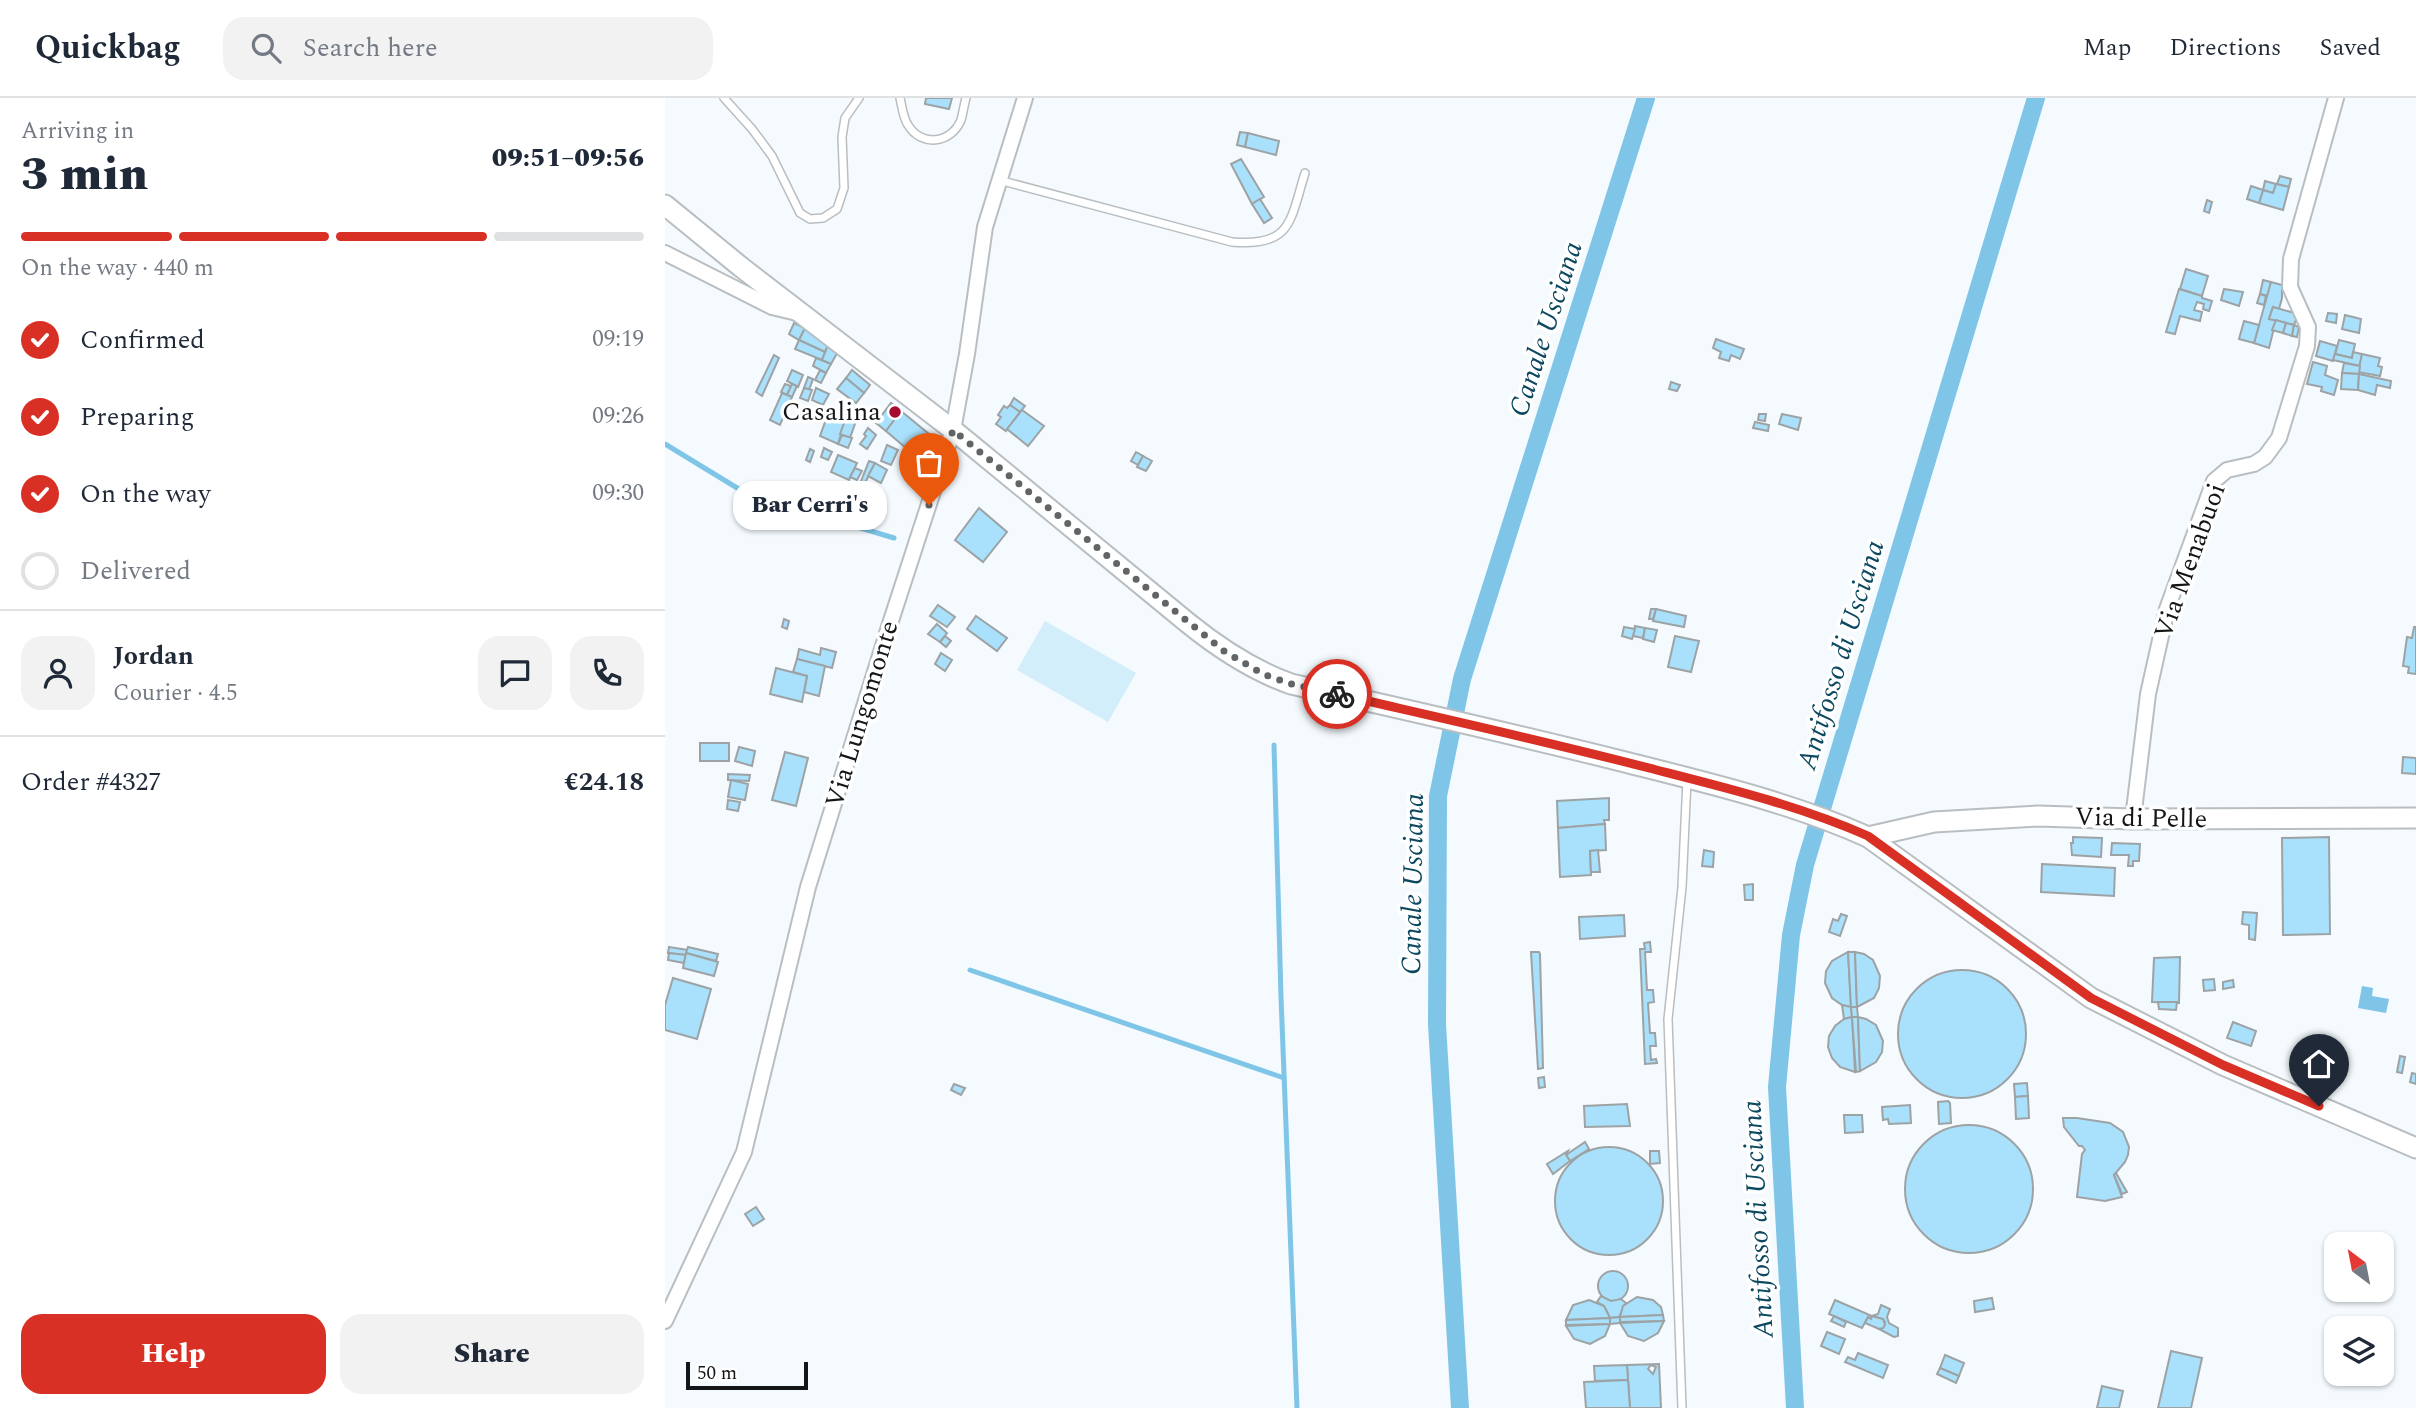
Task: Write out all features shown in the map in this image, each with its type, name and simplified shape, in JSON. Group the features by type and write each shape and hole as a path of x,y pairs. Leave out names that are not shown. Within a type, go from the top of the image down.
{"street":[{"name":"Via Lungomonte","path":"665,1321 744,1152 808,887 953,430 985,227 1025,98"},
{"name":"Via Menabuoi","path":"2133,819 2148,694 2167,609 2214,481 2227,470 2254,464 2265,457 2279,438 2307,345 2308,327 2290,287 2291,259 2336,98"},
{"path":"665,205 689,227 953,430 1224,651 1263,674 1291,684 1527,737 1687,777 1834,821 1868,836 2091,998 2223,1065 2416,1148"},
{"path":"665,253 772,307 802,314"},
{"name":"Via di Pelle","path":"1868,836 1934,822 2038,816 2133,819 2416,818"}],"lane":[{"path":"724,98 772,156 800,213 810,219 823,218 837,209 844,188 842,137 845,118 859,98"},
{"path":"900,98 907,124 916,135 927,141 945,139 960,122 966,98"},
{"path":"999,180 1232,242 1257,244 1276,238 1290,223 1305,173"},
{"path":"1682,1408 1668,1019 1682,887 1687,777"}],"shaded area":[{"path":"1045,621 1136,673 1108,722 1017,670"}],"water":[{"path":"826,484 843,491 835,514 818,507"},
{"path":"2362,986 2373,988 2372,996 2389,999 2386,1013 2358,1008"}],"building":[{"path":"926,98 952,98 949,109 925,104"},
{"path":"1240,132 1248,133 1245,147 1237,145"},
{"path":"1248,133 1279,141 1276,155 1245,147"},
{"path":"1241,159 1264,197 1252,204 1231,164"},
{"path":"2280,176 2291,179 2289,187 2277,184"},
{"path":"2265,181 2276,184 2273,193 2263,190"},
{"path":"2276,184 2289,187 2283,210 2259,203 2263,190 2273,193"},
{"path":"2251,186 2263,190 2259,203 2247,199"},
{"path":"1260,199 1272,218 1264,223 1252,204"},
{"path":"2207,200 2212,202 2209,213 2204,211"},
{"path":"2186,269 2208,276 2202,296 2180,289"},
{"path":"2263,280 2271,282 2268,296 2260,294"},
{"path":"2271,282 2282,285 2282,298 2279,309 2273,307 2269,319 2276,320 2269,348 2254,343"},
{"path":"2179,289 2212,301 2209,311 2203,309 2204,304 2197,302 2194,310 2202,312 2200,321 2180,316 2175,334 2166,332"},
{"path":"2224,289 2243,292 2239,306 2221,300"},
{"path":"2260,294 2266,296 2264,305 2257,303"},
{"path":"2273,307 2298,314 2294,325 2269,319"},
{"path":"2328,313 2337,314 2336,323 2326,321"},
{"path":"2345,315 2361,319 2359,333 2342,329"},
{"path":"2276,320 2286,323 2283,333 2272,330"},
{"path":"2244,321 2259,325 2254,343 2239,339"},
{"path":"794,323 805,328 799,340 789,334"},
{"path":"2286,323 2294,325 2292,336 2283,333"},
{"path":"2294,325 2299,327 2297,337 2292,336"},
{"path":"805,328 830,340 825,352 799,340"},
{"path":"1716,339 1744,349 1740,359 1731,355 1729,361 1719,358 1721,352 1713,348"},
{"path":"799,340 825,352 822,360 795,349"},
{"path":"830,340 840,348 831,364 822,360"},
{"path":"2339,340 2355,344 2352,358 2335,354"},
{"path":"2320,341 2337,346 2333,361 2316,356"},
{"path":"2353,352 2362,354 2360,366 2333,360 2335,354 2352,358"},
{"path":"2362,354 2380,358 2380,376 2358,372"},
{"path":"774,355 779,358 762,396 756,392"},
{"path":"816,358 831,364 826,373 813,366"},
{"path":"2313,362 2327,366 2325,375 2338,380 2334,395 2321,391 2322,387 2307,384"},
{"path":"2344,363 2360,366 2359,374 2342,373"},
{"path":"792,370 803,375 798,387 787,381"},
{"path":"820,370 826,373 821,383 815,380"},
{"path":"852,370 870,385 864,393 846,378"},
{"path":"2342,373 2359,374 2358,390 2341,389"},
{"path":"2359,374 2391,381 2390,388 2377,385 2375,395 2358,390"},
{"path":"808,377 813,379 809,390 804,388"},
{"path":"846,378 864,393 856,403 837,389"},
{"path":"1671,382 1680,385 1677,391 1669,389"},
{"path":"785,384 791,386 787,395 781,392"},
{"path":"792,384 797,386 792,397 787,395"},
{"path":"804,388 812,390 808,401 800,398"},
{"path":"816,388 829,394 823,405 812,400"},
{"path":"782,393 792,397 780,425 770,420"},
{"path":"1014,398 1025,406 1020,412 1010,405"},
{"path":"891,403 901,411 886,431 876,423"},
{"path":"1010,405 1020,412 1006,431 996,424 1004,406 1007,408"},
{"path":"1022,410 1044,426 1028,446 1007,429"},
{"path":"829,411 846,418 838,444 820,436"},
{"path":"901,411 929,434 913,454 886,431"},
{"path":"1759,414 1766,414 1765,421 1758,420"},
{"path":"1782,414 1801,418 1798,430 1779,424"},
{"path":"846,418 856,421 850,438 840,434"},
{"path":"1755,422 1769,425 1768,431 1753,428"},
{"path":"868,428 876,435 867,449 860,444"},
{"path":"842,435 852,438 848,448 838,444"},
{"path":"887,445 898,450 891,465 881,461"},
{"path":"824,448 832,452 828,460 821,457"},
{"path":"810,449 814,451 810,462 806,460"},
{"path":"1136,452 1143,456 1138,465 1131,461"},
{"path":"838,455 857,463 849,480 831,472"},
{"path":"1143,456 1152,461 1146,471 1137,467"},
{"path":"869,461 875,463 859,495 856,494"},
{"path":"875,463 887,470 881,483 868,476"},
{"path":"855,468 862,471 857,480 850,477"},
{"path":"787,497 796,500 793,506 785,503"},
{"path":"979,508 1007,532 983,562 955,540"},
{"path":"850,513 859,516 855,525 846,521"},
{"path":"938,605 955,617 947,627 930,616"},
{"path":"1651,609 1656,609 1653,619 1649,619"},
{"path":"1656,609 1686,616 1684,627 1653,621"},
{"path":"976,616 1007,638 997,651 967,629"},
{"path":"784,619 789,621 787,629 782,627"},
{"path":"937,624 947,633 940,642 928,634"},
{"path":"1635,626 1645,628 1643,638 1633,636"},
{"path":"1624,627 1635,629 1632,639 1622,636"},
{"path":"2414,627 2416,674 2408,673 2409,667 2403,666 2407,637 2412,638"},
{"path":"1645,628 1657,630 1654,642 1643,639"},
{"path":"945,636 951,641 946,647 940,642"},
{"path":"1675,636 1699,641 1691,672 1668,667"},
{"path":"821,648 836,652 832,668 797,659 799,649 820,655"},
{"path":"941,653 952,660 945,671 935,664"},
{"path":"797,659 825,666 819,696 804,692 807,676 793,672"},
{"path":"776,668 807,676 802,702 770,694"},
{"path":"700,743 729,743 729,761 700,761"},
{"path":"739,747 755,751 752,766 735,761"},
{"path":"785,752 808,758 796,806 772,800"},
{"path":"2403,757 2416,758 2416,774 2402,773"},
{"path":"728,774 750,775 749,781 728,780"},
{"path":"731,780 748,784 745,800 728,797"},
{"path":"1609,798 1609,820 1604,820 1605,824 1558,828 1557,801"},
{"path":"728,800 740,802 738,811 727,809"},
{"path":"1605,824 1606,850 1590,851 1591,875 1560,877 1558,828"},
{"path":"2073,837 2102,838 2101,857 2072,855"},
{"path":"2329,837 2330,934 2283,935 2282,838"},
{"path":"2112,843 2140,844 2139,861 2133,861 2133,866 2128,866 2129,855 2111,855"},
{"path":"1598,850 1600,872 1591,872 1590,851"},
{"path":"1704,850 1714,852 1713,867 1702,866"},
{"path":"2042,864 2115,868 2114,896 2041,892"},
{"path":"1753,884 1753,900 1745,900 1744,885"},
{"path":"2243,912 2257,913 2255,940 2249,939 2249,925 2242,924"},
{"path":"1841,914 1847,916 1840,936 1829,932 1833,919 1838,921"},
{"path":"1624,915 1625,936 1580,939 1579,917"},
{"path":"1650,942 1651,952 1645,952 1647,990 1653,990 1654,1002 1648,1003 1650,1033 1655,1033 1656,1046 1650,1046 1651,1060 1656,1059 1657,1063 1645,1064 1640,949 1645,949 1644,943"},
{"path":"669,947 688,950 686,955 668,953"},
{"path":"688,947 718,954 716,961 686,953"},
{"path":"1531,952 1540,954 1543,1068 1538,1069"},
{"path":"1848,952 1851,1007 1832,998 1825,983 1826,971 1832,961"},
{"path":"1848,952 1855,952 1857,1007 1851,1007"},
{"path":"1855,952 1873,960 1880,976 1879,988 1874,998 1857,1007"},
{"path":"669,953 686,955 684,963 668,960"},
{"path":"686,953 718,962 714,976 683,968"},
{"path":"2180,957 2179,1003 2152,1002 2154,958"},
{"path":"1962,970 1986,975 2007,989 2021,1010 2026,1034 2021,1058 2007,1079 1986,1093 1962,1098 1938,1093 1917,1079 1903,1058 1898,1034 1903,1010 1917,989 1938,975"},
{"path":"673,978 711,989 697,1039 665,1030 665,1005"},
{"path":"2214,979 2215,990 2204,991 2203,980"},
{"path":"2233,980 2234,987 2223,989 2223,982"},
{"path":"2158,1002 2177,1002 2176,1010 2159,1009"},
{"path":"1842,1005 1851,1007 1852,1017 1844,1019"},
{"path":"1851,1007 1857,1007 1858,1017 1852,1017"},
{"path":"1852,1017 1855,1072 1840,1067 1832,1058 1828,1047 1829,1036 1835,1026"},
{"path":"1852,1017 1858,1017 1860,1071 1856,1072"},
{"path":"1858,1017 1876,1025 1883,1041 1882,1052 1876,1062 1860,1071"},
{"path":"2233,1022 2256,1031 2251,1046 2227,1038"},
{"path":"2400,1056 2405,1057 2402,1073 2397,1072"},
{"path":"2412,1073 2416,1074 2416,1084 2410,1082"},
{"path":"1544,1077 1545,1087 1539,1088 1538,1078"},
{"path":"2027,1083 2028,1096 2015,1097 2014,1084"},
{"path":"954,1084 965,1088 961,1095 951,1090"},
{"path":"2028,1096 2029,1118 2016,1119 2015,1097"},
{"path":"1948,1101 1951,1123 1939,1124 1938,1102"},
{"path":"1627,1104 1630,1126 1585,1127 1584,1106"},
{"path":"1910,1105 1911,1123 1889,1124 1888,1119 1883,1120 1882,1107"},
{"path":"1844,1115 1862,1115 1863,1132 1845,1133"},
{"path":"2063,1118 2110,1123 2123,1132 2129,1147 2128,1155 2114,1175 2122,1197 2105,1201 2077,1197 2082,1154 2085,1150 2064,1127"},
{"path":"1969,1125 1993,1130 2014,1144 2028,1165 2033,1189 2028,1213 2014,1234 1993,1248 1969,1253 1945,1248 1924,1234 1910,1213 1905,1189 1910,1165 1924,1144 1945,1130"},
{"path":"1585,1142 1589,1149 1570,1161 1566,1155"},
{"path":"1609,1147 1630,1151 1647,1163 1659,1180 1663,1201 1659,1222 1647,1239 1630,1251 1609,1255 1588,1251 1571,1239 1559,1222 1555,1201 1559,1180 1571,1163 1588,1151"},
{"path":"1568,1151 1566,1155 1570,1161 1553,1174 1547,1164"},
{"path":"1650,1151 1659,1151 1660,1163 1650,1164"},
{"path":"2116,1173 2127,1192 2122,1194 2114,1175"},
{"path":"756,1207 764,1219 753,1226 745,1214"},
{"path":"1613,1271 1624,1275 1628,1286 1624,1297 1613,1301 1602,1297 1598,1286 1602,1275"},
{"path":"1601,1296 1611,1301 1621,1299 1626,1303 1619,1317 1610,1318 1604,1306 1597,1302"},
{"path":"1637,1297 1653,1300 1661,1307 1663,1315 1620,1317 1623,1306"},
{"path":"1992,1298 1994,1309 1975,1312 1974,1301"},
{"path":"1589,1300 1604,1306 1610,1318 1566,1320 1573,1305"},
{"path":"1835,1300 1872,1316 1871,1319 1868,1317 1862,1328 1829,1314"},
{"path":"1881,1305 1890,1309 1887,1317 1889,1323 1898,1328 1898,1336 1894,1337 1879,1329 1883,1328 1885,1322 1872,1316 1878,1314"},
{"path":"1663,1315 1664,1321 1620,1322 1620,1317"},
{"path":"1834,1316 1846,1322 1844,1327 1831,1321"},
{"path":"1872,1316 1883,1319 1883,1328 1865,1323 1868,1317 1871,1319"},
{"path":"1620,1317 1620,1323 1610,1324 1610,1318"},
{"path":"1610,1318 1610,1324 1566,1325 1566,1320"},
{"path":"1664,1321 1658,1333 1644,1341 1628,1336 1620,1323"},
{"path":"1610,1324 1605,1336 1590,1344 1574,1339 1566,1326"},
{"path":"1827,1332 1845,1339 1839,1354 1821,1346"},
{"path":"2171,1351 2202,1358 2191,1408 2158,1408"},
{"path":"1858,1353 1888,1365 1883,1378 1845,1362 1848,1357 1855,1360"},
{"path":"1945,1355 1964,1363 1959,1376 1940,1368"},
{"path":"1659,1364 1661,1408 1630,1408 1627,1365","holes":["1651,1365 1656,1367 1653,1374 1648,1369"]},
{"path":"1627,1365 1628,1380 1595,1381 1594,1366"},
{"path":"1940,1368 1959,1376 1956,1383 1937,1374"},
{"path":"1628,1380 1630,1408 1586,1408 1584,1382"},
{"path":"2102,1386 2123,1391 2119,1408 2097,1408"}],"waterway":[{"name":"Canale Usciana","path":"1460,1408 1437,1024 1438,796 1462,679 1646,98"},
{"name":"Antifosso di Usciana","path":"1795,1408 1777,1087 1791,935 1805,865 2036,98"},
{"path":"665,444 747,494 894,538"},
{"path":"1274,745 1297,1408"},
{"path":"970,970 1284,1078"}],"way so far":[{"path":"929,505 953,430 1224,651 1263,674 1291,684 1337,694"}],"place":[{"name":"Casalina","path":"895,412"},
{"name":"Bar Cerri's","path":"929,505"}],"route":[{"path":"1337,694 1687,777 1834,821 1868,836 2091,998 2223,1065 2319,1106"}]}
